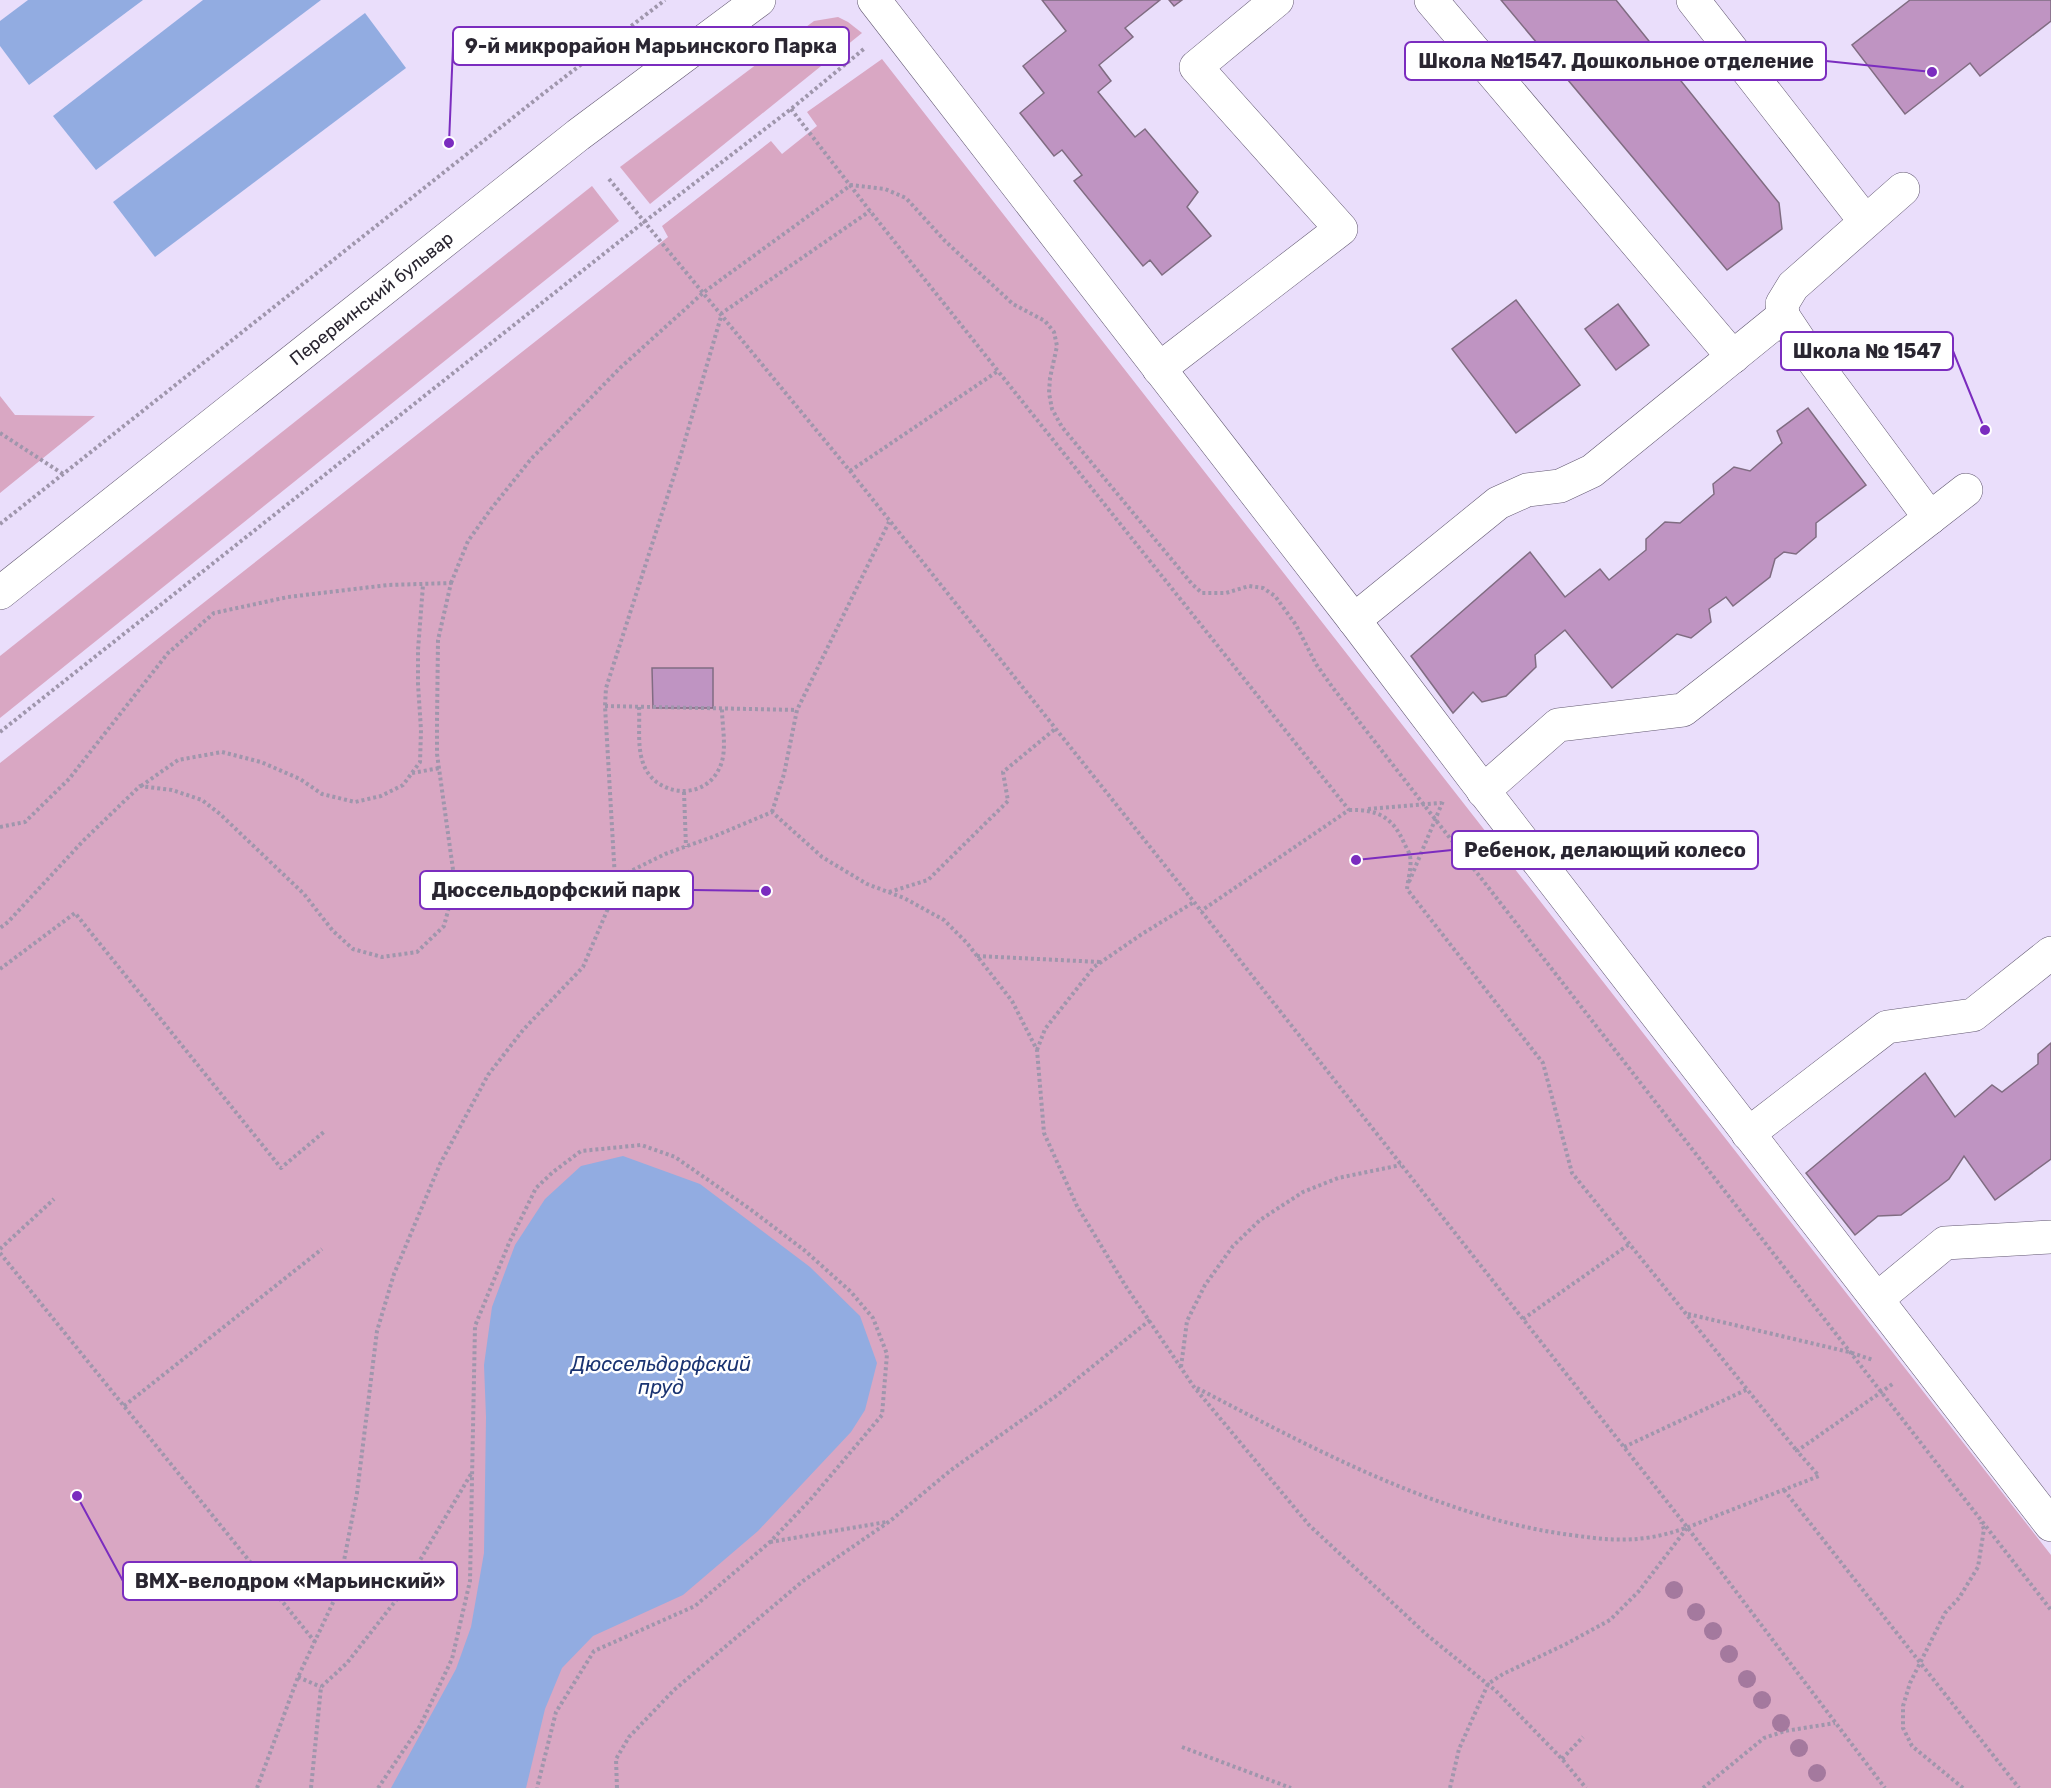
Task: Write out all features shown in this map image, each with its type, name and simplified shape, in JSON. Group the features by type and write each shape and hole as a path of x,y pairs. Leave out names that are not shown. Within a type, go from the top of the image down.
{"street":[{"path":"1159,369 1341,230 1196,67 1277,0"},
{"path":"1431,0 1733,357"},
{"path":"1693,0 1864,221"},
{"name":"Перервинский бульвар","path":"0,593 748,3"},
{"path":"883,13 2051,1525"},
{"path":"1903,189 1793,286 1782,304 1783,316 1807,352 1930,518"},
{"path":"1354,620 1498,503 1527,490 1560,486 1592,471 1783,316"},
{"path":"1478,784 1558,725 1683,710 1966,490"},
{"path":"1748,1134 1887,1026 1973,1015 2051,953"},
{"path":"1877,1299 1945,1243 2051,1237"}],"path":[{"path":"0,524 544,93 665,0"},
{"path":"0,732 644,222 791,109 883,13"},
{"path":"791,109 1349,810"},
{"path":"609,179 850,471 1194,902 1687,1527 1886,1788"},
{"path":"141,786 172,790 202,800 220,814 304,894 333,931 353,949 382,957 417,952 444,926 455,884 436,721 438,640 451,583 468,541 531,459 620,368 704,292 851,185 885,189 906,198 945,242 1013,304 1045,321 1054,332 1057,346 1050,378 1052,409 1062,427 1192,584 1202,593 1226,593 1249,586 1263,588 1275,596 1296,625 1316,664 1333,688 2051,1610"},
{"path":"257,1788 298,1677 338,1592 357,1493 377,1331 394,1274 440,1164 488,1075 523,1030 583,967 612,900 615,879 604,706 606,688 664,510 722,314 870,211"},
{"path":"850,471 998,370"},
{"path":"0,433 63,474"},
{"path":"772,812 784,774 797,710 889,522"},
{"path":"0,827 25,822 69,779 168,652 214,613 288,597 388,585 451,583"},
{"path":"0,928 83,841 141,786 178,760 222,752 261,762 300,779 322,794 355,802 381,796 403,784 420,762 418,650 423,585"},
{"path":"604,706 797,710"},
{"path":"639,707 640,751 643,764 659,785 684,792 698,789 710,781 719,770 723,752 722,709"},
{"path":"889,892 928,880 968,841 1008,801 1003,771 1055,729"},
{"path":"412,773 440,768"},
{"path":"1201,911 1349,810 1441,803 1478,784"},
{"path":"684,792 686,847"},
{"path":"1407,889 1441,803"},
{"path":"1194,1387 1268,1425 1427,1498 1497,1521 1538,1531 1616,1541 1653,1537 1687,1527 1819,1476 1572,1173 1543,1063 1407,889 1410,855 1392,822 1367,810 1349,810"},
{"path":"615,879 665,854 772,812"},
{"path":"772,812 822,857 867,884 889,892 944,920 967,943 1012,1001 1036,1050 1044,1133 1077,1206 1125,1285 1194,1387 1309,1525 1426,1635 1488,1684 1562,1759 1586,1788"},
{"path":"1036,1050 1045,1029 1094,967 1194,902"},
{"path":"0,969 75,913 281,1168 325,1131"},
{"path":"977,956 1101,962"},
{"path":"378,1788 420,1726 452,1659 470,1581 475,1326 509,1243 536,1188 581,1151 641,1145 675,1157 750,1209 804,1250 851,1292 873,1318 887,1354 882,1415 810,1500 770,1542 695,1606 594,1651 556,1712 537,1788"},
{"path":"1181,1367 1187,1321 1205,1285 1233,1246 1260,1220 1304,1192 1338,1178 1401,1165"},
{"path":"54,1199 0,1251 315,1642"},
{"path":"1523,1319 1630,1243"},
{"path":"124,1406 322,1250"},
{"path":"1688,1314 1849,1352 1878,1362"},
{"path":"617,1788 616,1759 629,1737 674,1690 803,1581 890,1521 951,1470 1056,1395 1150,1320"},
{"path":"1797,1451 1899,1378"},
{"path":"1624,1447 1748,1389"},
{"path":"311,1788 321,1687 347,1663 398,1599 472,1474"},
{"path":"1784,1490 2019,1788"},
{"path":"1963,1788 1912,1746 1903,1728 1903,1706 1910,1683 1945,1612 1959,1598 1978,1567 1984,1529 1978,1516"},
{"path":"770,1542 890,1521"},
{"path":"1450,1788 1460,1749 1488,1684 1503,1674 1610,1620 1639,1591 1687,1527"},
{"path":"298,1677 321,1687"},
{"path":"1703,1788 1764,1738 1785,1731 1836,1723"},
{"path":"1562,1759 1583,1737"},
{"path":"1182,1747 1291,1788"}],"shaded area":[{"path":"838,17 862,33 650,204 620,167 814,21"},
{"path":"882,59 2051,1555 2051,1788 0,1788 0,763 668,237 662,226 771,141 782,154 817,126 807,112"},
{"path":"592,186 619,221 0,718 0,656"},
{"path":"0,396 15,415 95,416 0,493"}],"water":[{"path":"28,0 143,0 29,85 0,46 0,21"},
{"path":"203,0 321,0 96,170 53,116"},
{"path":"365,13 406,68 155,257 113,202"},
{"name":"Дюссельдорфский пруд","path":"623,1156 700,1184 810,1267 860,1316 877,1363 865,1410 851,1432 758,1531 683,1595 593,1636 562,1668 545,1709 526,1788 391,1788 456,1669 471,1627 484,1553 486,1417 484,1365 492,1307 515,1245 545,1199 581,1166"}],"building":[{"path":"1042,0 1160,0 1125,28 1133,37 1099,65 1111,81 1098,92 1135,137 1145,129 1198,192 1187,207 1211,236 1162,275 1150,260 1143,266 1074,181 1082,175 1062,150 1054,156 1020,113 1044,93 1023,66 1066,31"},
{"path":"1169,0 1182,0 1174,6"},
{"path":"1501,0 1616,0 1779,203 1782,229 1727,270"},
{"path":"1910,0 2051,0 2051,21 1980,76 1970,63 1905,114 1852,45"},
{"path":"1516,300 1580,385 1516,433 1452,349"},
{"path":"1618,304 1649,345 1616,370 1585,329"},
{"path":"1808,408 1866,485 1816,523 1816,537 1796,554 1784,552 1775,559 1770,577 1733,606 1726,597 1709,609 1711,622 1691,638 1677,634 1612,688 1565,630 1535,655 1536,667 1506,696 1482,702 1473,692 1453,713 1411,656 1530,552 1565,597 1600,569 1609,580 1646,550 1646,539 1665,522 1680,523 1714,494 1713,484 1734,467 1750,471 1782,443 1777,431"},
{"path":"652,668 713,668 713,708 653,708"},
{"path":"2051,1043 2051,1159 1995,1200 1964,1156 1949,1179 1901,1215 1878,1216 1855,1235 1806,1173 1925,1073 1955,1117 1992,1085 2002,1092 2038,1064 2038,1054"}],"place":[{"name":"Школа №1547. Дошкольное отделение","path":"1932,72"},
{"name":"9-й микрорайон Марьинского Парка","path":"449,143"},
{"name":"Школа № 1547","path":"1985,430"},
{"name":"Ребенок, делающий колесо","path":"1356,860"},
{"name":"Дюссельдорфский парк","path":"766,891"},
{"name":"BMX-велодром «Марьинский»","path":"77,1496"}]}
